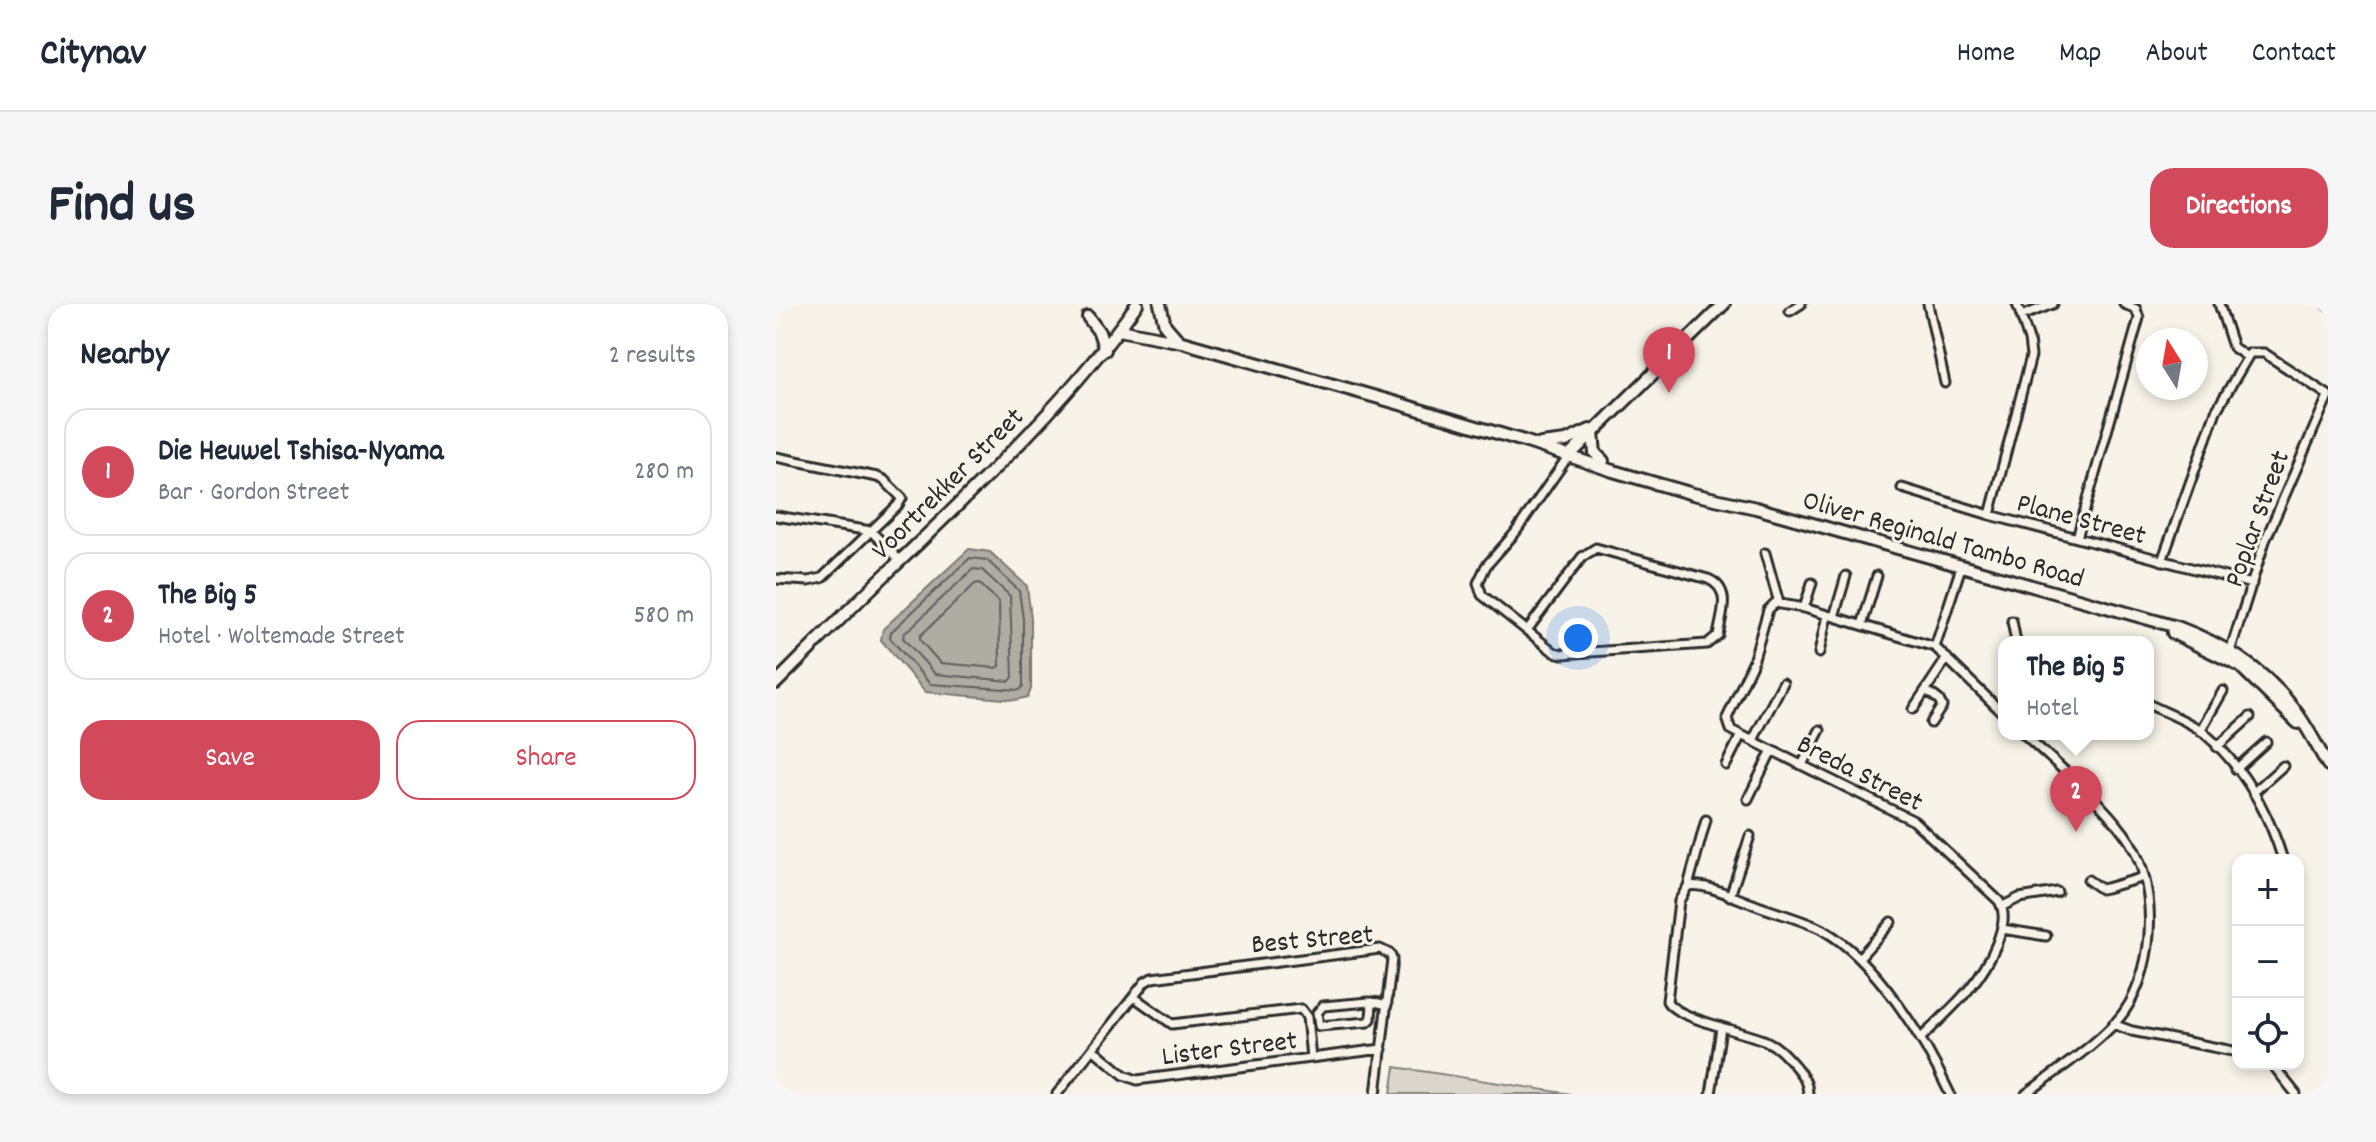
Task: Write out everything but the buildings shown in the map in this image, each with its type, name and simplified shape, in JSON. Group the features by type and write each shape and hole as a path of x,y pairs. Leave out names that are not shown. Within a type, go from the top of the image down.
{"main road":[{"name":"Voortrekker Street","path":"776,683 1066,396 1105,350 1137,304"},
{"path":"1160,304 1165,325 1182,342"},
{"path":"1570,455 1724,304"},
{"path":"1088,317 1099,332 1105,350"},
{"name":"Oliver Reginald Tambo Road","path":"1119,330 1182,342 1527,442 1693,494 1726,500"},
{"path":"1527,442 1551,444 1566,441 1606,422"},
{"path":"1593,433 1594,450 1603,461"},
{"name":"Oliver Reginald Tambo Road","path":"1570,455 1603,461 1726,500 2177,627 2229,655 2263,686 2306,729 2328,765"}],"street":[{"path":"1790,311 1801,304"},
{"path":"1928,304 1945,383"},
{"path":"1990,515 2031,356 2017,304"},
{"path":"2021,316 2053,304"},
{"path":"2077,538 2139,318 2136,309 2124,304"},
{"path":"2219,304 2233,347 2247,357"},
{"path":"2162,561 2216,411 2247,357 2254,351 2264,353 2328,396"},
{"name":"Poplar Street","path":"2229,655 2265,541 2328,396"},
{"path":"1528,629 1582,557 1591,550 1600,549 1708,579 1723,588 1718,635 1707,644 1562,654 1554,652 1488,600 1479,589 1486,566 1515,533 1570,455"},
{"path":"776,457 884,480 900,494 901,502 822,578 808,581 776,579"},
{"name":"Plane Street","path":"1902,488 1990,515 2252,584"},
{"path":"776,516 871,531 900,561"},
{"path":"1765,553 1779,603"},
{"path":"1935,647 1961,567"},
{"path":"1819,653 1846,576"},
{"path":"1862,625 1877,576"},
{"path":"1804,608 1812,583"},
{"path":"1726,765 1741,735 1731,730 1727,718 1753,662 1768,610 1779,603 1935,647 1998,708"},
{"path":"2012,621 2013,636"},
{"path":"1913,709 1947,658"},
{"path":"1753,740 1783,683"},
{"path":"1926,690 1942,706 1931,723"},
{"path":"2200,731 2223,691"},
{"path":"2154,707 2200,731 2255,791 2281,854"},
{"path":"2217,747 2250,717"},
{"path":"1802,765 1820,730"},
{"name":"Breda Street","path":"1741,735 1923,827 2003,906"},
{"path":"2026,1094 2113,1024 2131,999 2145,958 2148,913 2144,877 2137,856 2122,830 2030,740"},
{"path":"2236,769 2266,742"},
{"path":"1748,799 1772,750"},
{"path":"2255,791 2283,766"},
{"path":"1706,820 1688,886 1679,901 1667,1001 1673,1009 1768,1042 1782,1051 1806,1082 1808,1094"},
{"path":"1730,896 1750,836"},
{"path":"2088,880 2101,889 2144,877"},
{"path":"1688,886 1695,885 1730,896 1819,928 1841,942 1859,958 1922,1037 1950,1094"},
{"path":"1922,1037 1982,976 2002,929 2003,906 2019,898 2057,892"},
{"path":"1859,958 1891,922"},
{"path":"2002,929 2046,936"},
{"name":"Best Street","path":"1134,997 1145,982 1160,975 1380,949 1386,951 1392,959 1376,1094"},
{"path":"1062,1092 1134,997 1172,1024 1301,1009 1307,1017 1311,1058"},
{"path":"1372,1002 1368,1022 1319,1026 1317,1013 1323,1006 1372,1002 1387,1005"},
{"path":"2113,1024 2132,1031 2232,1051"},
{"path":"1711,1094 1721,1028"},
{"name":"Lister Street","path":"1093,1049 1124,1075 1137,1080 1382,1049"},
{"path":"2277,1070 2296,1094"}],"shaded area":[{"path":"1395,1067 1571,1094 1391,1094"}],"water":[{"path":"969,549 990,552 1027,586 1031,618 1031,689 1028,697 1015,700 925,692 881,640 883,629"}],"place":[{"name":"Die Heuwel Tshisa-Nyama","path":"1669,393"},
{"name":"The Big 5","path":"2076,832"}]}
